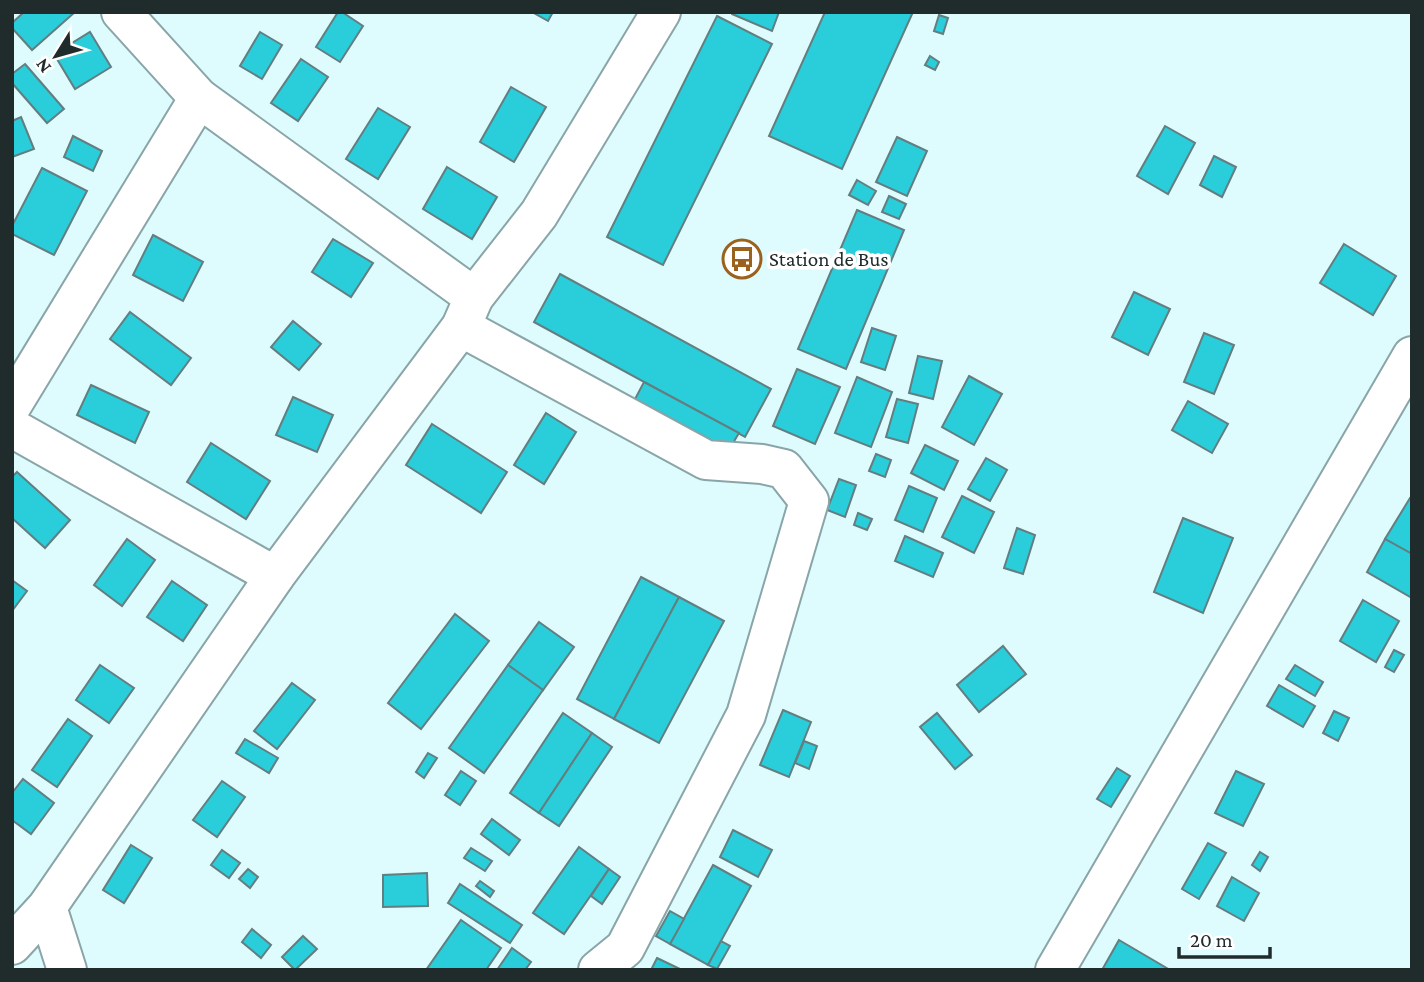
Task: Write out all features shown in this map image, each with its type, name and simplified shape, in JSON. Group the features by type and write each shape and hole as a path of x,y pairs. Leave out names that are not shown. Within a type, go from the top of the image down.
{"street":[{"path":"12,945 47,907 275,576 540,214 661,12"},
{"path":"129,14 200,98 467,312 706,460 784,468 809,501 746,715 625,948 598,970"},
{"path":"12,405 200,98"},
{"path":"1055,970 1412,356"},
{"path":"12,428 275,576"},
{"path":"47,907 67,970"}],"building":[{"path":"24,12 75,12 32,50 12,28 12,23"},
{"path":"338,12 363,26 340,62 316,47"},
{"path":"532,12 553,12 548,21"},
{"path":"732,12 779,12 772,31"},
{"path":"825,12 913,12 842,169 769,136"},
{"path":"939,15 948,18 943,34 934,31"},
{"path":"717,16 772,44 663,265 607,237"},
{"path":"90,32 111,67 75,89 54,54"},
{"path":"260,32 282,45 262,79 240,66"},
{"path":"930,56 939,62 935,70 925,65"},
{"path":"301,59 328,77 298,121 271,103"},
{"path":"25,64 64,109 47,123 12,83 12,74"},
{"path":"511,87 546,107 514,162 480,142"},
{"path":"378,108 410,127 378,179 346,159"},
{"path":"21,117 34,149 12,157 12,121"},
{"path":"1165,126 1195,143 1168,194 1137,176"},
{"path":"73,136 102,151 93,171 64,157"},
{"path":"897,137 927,151 907,196 876,182"},
{"path":"1214,156 1236,167 1222,197 1200,185"},
{"path":"447,167 497,197 472,239 423,209"},
{"path":"42,168 87,191 54,255 12,234 12,226"},
{"path":"857,180 876,191 868,205 849,195"},
{"path":"889,196 906,204 899,219 882,212"},
{"path":"857,210 904,230 846,369 798,349"},
{"path":"153,235 203,262 183,301 133,275"},
{"path":"333,239 373,263 351,297 312,272"},
{"path":"1344,244 1396,276 1373,315 1320,283"},
{"path":"560,274 771,389 745,437 534,322"},
{"path":"1134,292 1170,309 1148,355 1112,337"},
{"path":"130,312 191,358 171,385 110,339"},
{"path":"293,321 321,344 299,370 271,347"},
{"path":"872,328 896,336 885,370 861,362"},
{"path":"1204,333 1234,345 1214,394 1184,382"},
{"path":"918,356 942,361 933,399 909,393"},
{"path":"797,369 840,387 815,444 773,426"},
{"path":"969,376 1002,394 974,445 942,427"},
{"path":"857,377 892,392 871,447 835,433"},
{"path":"644,382 739,433 729,450 635,399"},
{"path":"91,385 149,412 135,443 77,415"},
{"path":"293,397 333,415 317,452 276,435"},
{"path":"897,399 918,404 908,443 886,437"},
{"path":"1188,401 1228,424 1212,453 1172,430"},
{"path":"546,413 576,432 544,484 514,465"},
{"path":"432,424 507,472 481,513 406,465"},
{"path":"211,443 270,481 246,519 187,482"},
{"path":"925,445 958,461 944,490 911,473"},
{"path":"876,454 891,460 885,477 869,471"},
{"path":"986,458 1007,470 990,501 968,489"},
{"path":"17,472 70,520 45,548 12,518 12,477"},
{"path":"839,479 856,485 845,517 827,510"},
{"path":"909,486 937,498 923,532 895,520"},
{"path":"962,496 994,512 974,553 942,537"},
{"path":"1410,498 1412,499 1412,554 1385,539"},
{"path":"858,513 872,519 867,530 854,525"},
{"path":"1183,518 1233,538 1203,613 1154,592"},
{"path":"1017,528 1035,535 1023,574 1004,568"},
{"path":"905,536 943,553 933,577 895,561"},
{"path":"127,539 155,560 122,606 94,585"},
{"path":"1385,539 1412,554 1412,598 1367,572"},
{"path":"641,577 679,597 614,719 577,699"},
{"path":"12,580 27,591 12,611"},
{"path":"172,581 207,605 183,641 147,617"},
{"path":"679,597 724,621 659,743 614,719"},
{"path":"1363,600 1399,621 1376,662 1340,641"},
{"path":"455,614 489,641 421,729 388,703"},
{"path":"539,622 574,647 543,690 508,665"},
{"path":"1003,646 1026,674 979,712 957,685"},
{"path":"1394,650 1404,655 1394,672 1385,667"},
{"path":"100,665 134,688 109,723 76,700"},
{"path":"508,665 543,690 484,773 449,748"},
{"path":"1295,665 1323,682 1315,696 1286,679"},
{"path":"292,683 315,700 277,749 254,731"},
{"path":"1279,685 1315,706 1303,727 1267,706"},
{"path":"783,710 811,722 789,777 760,765"},
{"path":"1334,711 1349,718 1338,741 1323,733"},
{"path":"563,713 592,733 539,813 510,793"},
{"path":"937,713 972,755 955,769 920,727"},
{"path":"68,719 92,736 57,787 32,770"},
{"path":"592,733 612,747 559,826 539,813"},
{"path":"245,739 278,758 269,773 236,753"},
{"path":"804,741 817,746 809,769 795,763"},
{"path":"428,753 437,758 424,778 416,772"},
{"path":"1117,768 1130,776 1111,807 1097,799"},
{"path":"461,771 476,781 460,805 445,795"},
{"path":"1236,771 1264,784 1243,826 1215,813"},
{"path":"23,779 54,803 31,834 12,820 12,793"},
{"path":"222,781 245,797 217,837 193,820"},
{"path":"492,819 520,840 509,855 481,834"},
{"path":"733,830 772,850 758,877 720,857"},
{"path":"1208,843 1226,853 1199,899 1182,889"},
{"path":"131,845 152,858 124,903 103,890"},
{"path":"579,847 609,869 564,934 533,913"},
{"path":"471,848 492,861 485,871 464,858"},
{"path":"222,850 240,863 229,878 211,865"},
{"path":"1260,852 1268,857 1260,871 1252,865"},
{"path":"713,865 751,886 708,965 670,944"},
{"path":"248,869 258,877 250,888 239,879"},
{"path":"609,869 620,877 602,904 591,896"},
{"path":"427,873 428,906 383,907 383,875"},
{"path":"1232,877 1259,893 1244,921 1217,906"},
{"path":"480,881 494,891 490,897 476,886"},
{"path":"460,884 522,925 510,943 448,903"},
{"path":"670,911 684,919 670,944 656,936"},
{"path":"461,920 501,948 486,970 426,970"},
{"path":"252,929 271,945 261,958 242,942"},
{"path":"303,936 317,949 295,970 282,957"},
{"path":"1119,940 1170,970 1102,970"},
{"path":"721,941 730,946 717,969 708,965"},
{"path":"512,948 531,962 525,970 497,970"},
{"path":"657,958 682,970 651,970"}],"place":[{"name":"Station de Bus","path":"742,259"}]}
